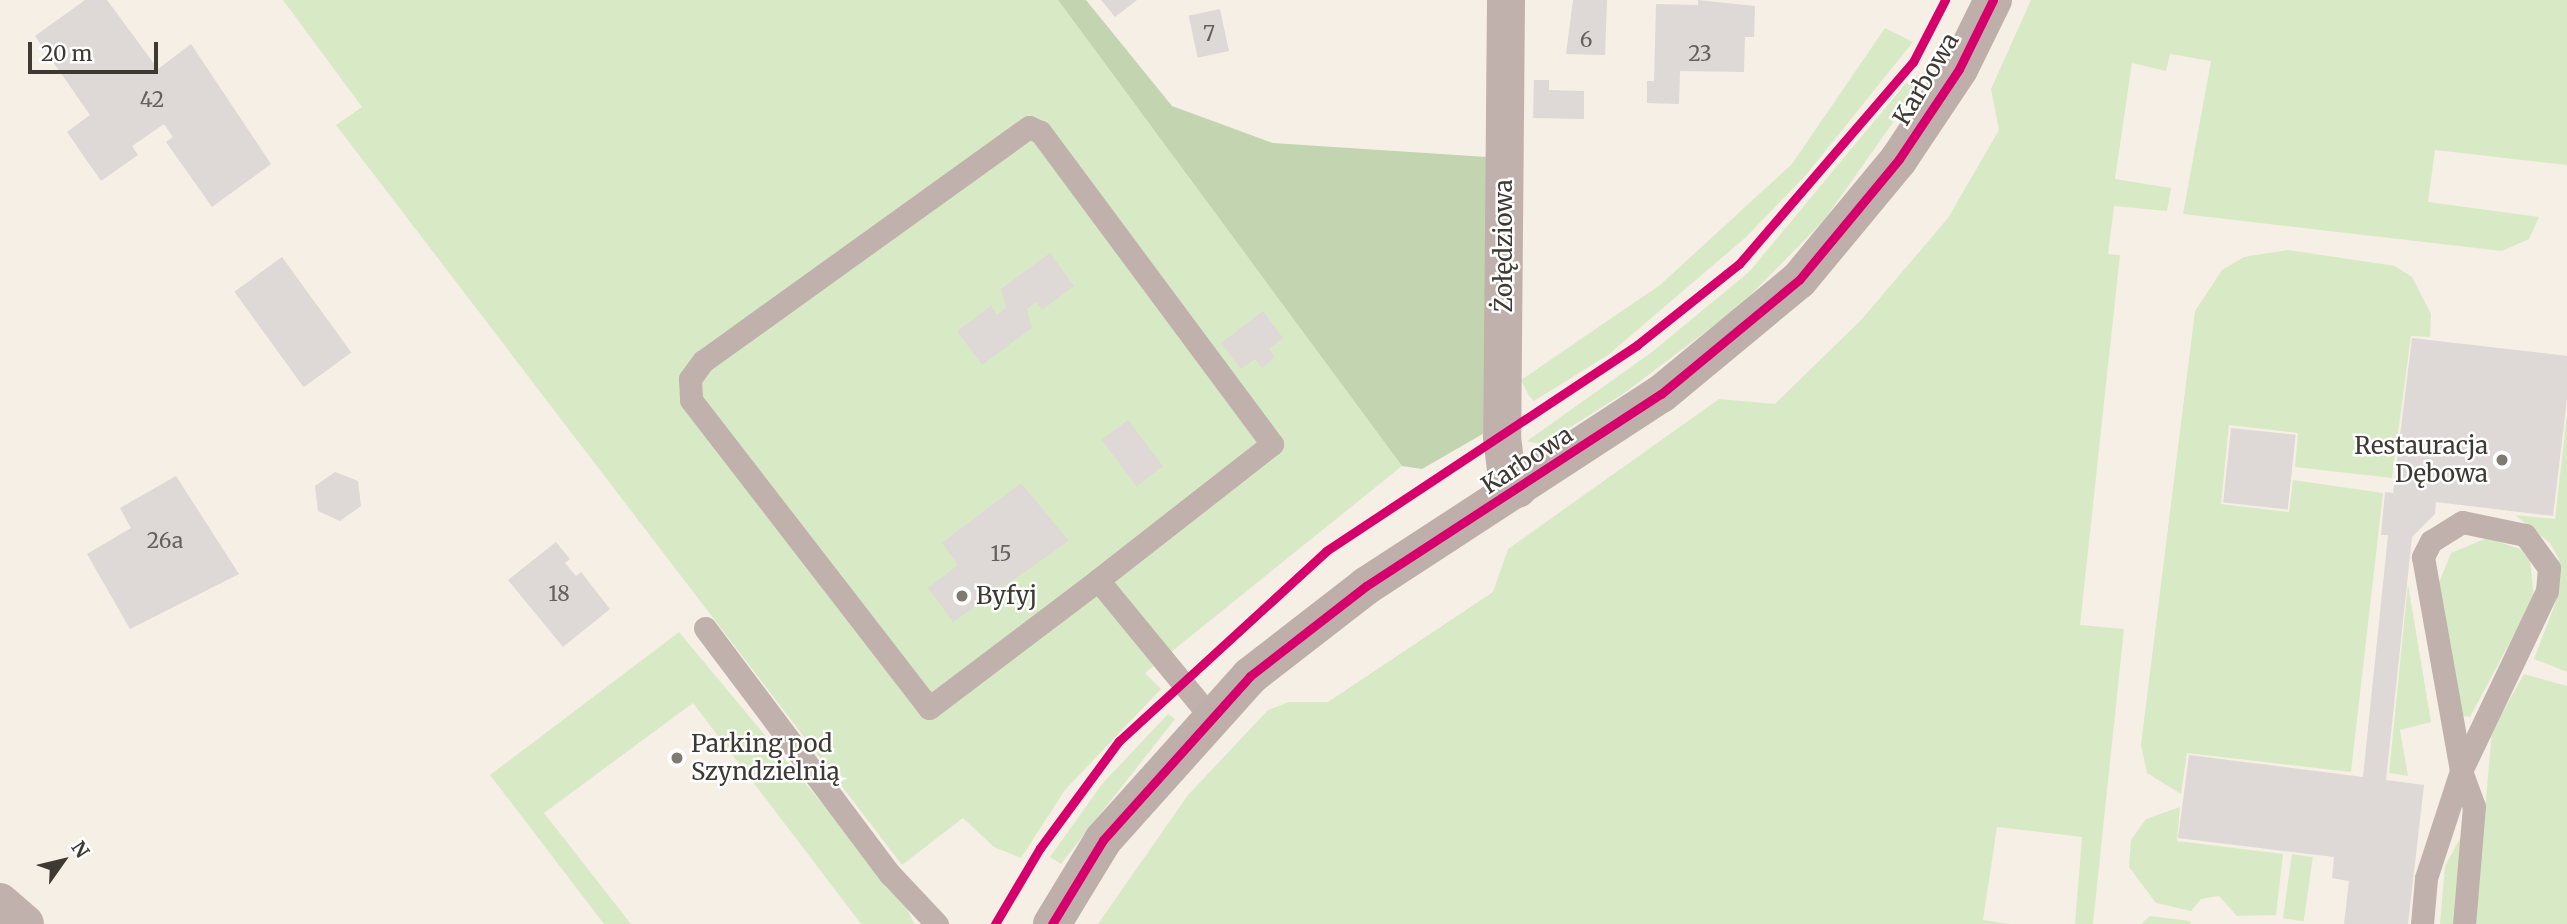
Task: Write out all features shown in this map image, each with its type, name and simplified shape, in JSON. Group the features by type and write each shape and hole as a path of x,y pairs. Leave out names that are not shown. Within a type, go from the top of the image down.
{"street":[{"name":"Żołędziowa","path":"1506,0 1502,437 1506,470 1518,489"},
{"name":"Karbowa","path":"1052,924 1103,840 1209,715 1344,602 1518,489 1713,356 1799,280 1899,159 1959,69 1993,0"},
{"path":"0,902 25,924"}],"lane":[{"path":"1029,127 1048,143 1272,444 1098,580 929,708 691,400 690,379 703,361 1029,127"},
{"path":"2422,924 2426,878 2461,771 2547,591 2549,568 2540,549 2525,535 2487,523 2462,522 2444,531 2423,557 2461,771 2474,806 2475,841 2464,924"},
{"path":"1098,580 1209,715"},
{"path":"705,628 890,874 937,924"}],"green space":[{"path":"283,0 1058,0 1402,466 1145,673 1161,689 1065,790 1021,858 994,847 963,818 902,865 336,125 362,107"},
{"path":"1058,0 1086,0 1172,106 1273,143 1487,157 1488,431 1422,469 1402,466"},
{"path":"2031,0 2567,0 2567,165 2435,150 2428,202 2539,217 2529,239 2502,251 2183,214 2211,61 2170,54 2166,71 2132,63 2115,179 2171,188 2167,211 2114,206 2108,254 2120,255 2080,625 2124,629 2093,924 2075,924 2082,837 1997,827 1983,920 2010,924 1098,924 1188,795 1268,710 1289,702 1328,702 1493,592 1508,549 1719,399 1775,404 1862,319 1948,218 1999,130 1991,89"},
{"path":"1885,28 1913,42 1806,175 1745,238 1608,355 1534,401 1521,380 1660,285 1792,164"},
{"path":"1932,67 1825,219 1741,305 1623,394 1542,445 1527,441 1652,352 1750,271 1906,83"},
{"path":"2288,250 2395,266 2412,277 2431,314 2430,337 2411,336 2392,478 2295,467 2298,433 2229,425 2221,504 2289,512 2293,480 2383,493 2351,772 2187,753 2181,794 2147,773 2141,745 2195,311 2222,270 2244,257"},
{"path":"2567,414 2567,672 2534,659 2555,604 2559,559 2550,543 2515,515 2555,519"},
{"path":"2487,538 2520,549 2530,560 2534,597 2470,717 2460,715 2438,585 2451,553"},
{"path":"2408,584 2431,722 2400,730 2408,776 2389,773"},
{"path":"679,632 905,903 914,924 861,924 693,703 544,813 631,924 604,924 490,775"},
{"path":"2524,674 2567,686 2567,924 2475,924 2492,731"},
{"path":"1168,714 1175,719 1061,864 1050,857 1102,784"},
{"path":"2180,807 2177,841 2283,854 2276,915 2237,916 2219,896 2201,899 2191,911 2156,903 2129,867 2131,840 2146,819"},
{"path":"2464,831 2454,924 2440,924 2445,866"},
{"path":"2292,854 2313,857 2304,921 2283,918"},
{"path":"2150,916 2190,921 2191,924 2141,924"}],"building":[{"path":"85,0 107,0 158,69 191,44 271,164 212,207 166,142 173,137 164,124 132,146 138,155 101,181 67,132 90,115 35,36"},
{"path":"1101,0 1137,0 1115,17"},
{"path":"1573,0 1607,0 1605,55 1566,54"},
{"path":"1698,0 1755,6 1754,37 1745,37 1744,72 1680,71 1679,104 1647,103 1647,81 1654,81 1656,4 1698,5"},
{"path":"1220,9 1229,51 1198,58 1189,16"},
{"path":"1534,80 1549,80 1549,90 1584,91 1584,119 1533,118"},
{"path":"1050,253 1074,286 1042,310 1036,302 1027,309 1032,328 982,365 957,331 991,306 997,315 1006,308 1001,289"},
{"path":"282,257 351,352 304,387 234,292"},
{"path":"1263,311 1283,338 1269,349 1275,357 1262,368 1255,359 1241,369 1221,343"},
{"path":"2412,338 2567,356 2567,399 2553,516 2436,502 2435,514 2412,537 2386,780 2424,785 2408,924 2344,924 2349,881 2332,878 2334,857 2178,838 2189,755 2363,777 2388,535 2381,535 2385,492 2393,493"},
{"path":"1128,420 1163,466 1137,486 1102,440"},
{"path":"2231,428 2296,435 2288,509 2223,503"},
{"path":"335,472 358,481 361,506 340,521 318,511 315,486"},
{"path":"176,476 239,574 130,629 87,554 131,528 120,508"},
{"path":"1021,483 1069,541 953,622 928,588 958,565 942,543"},
{"path":"556,542 570,559 565,563 576,576 581,572 610,609 563,647 508,580"}],"cycle path":[{"path":"995,924 1040,848 1119,741 1326,551 1637,345 1739,264 1913,62 1945,0"},
{"path":"1052,924 1103,840 1250,676 1366,586 1661,394 1799,280 1899,159 1959,69 1993,0"}],"place":[{"name":"Restauracja Dębowa","path":"2502,460"},
{"name":"Byfyj","path":"962,596"},
{"name":"Parking pod Szyndzielnią","path":"677,758"}]}
